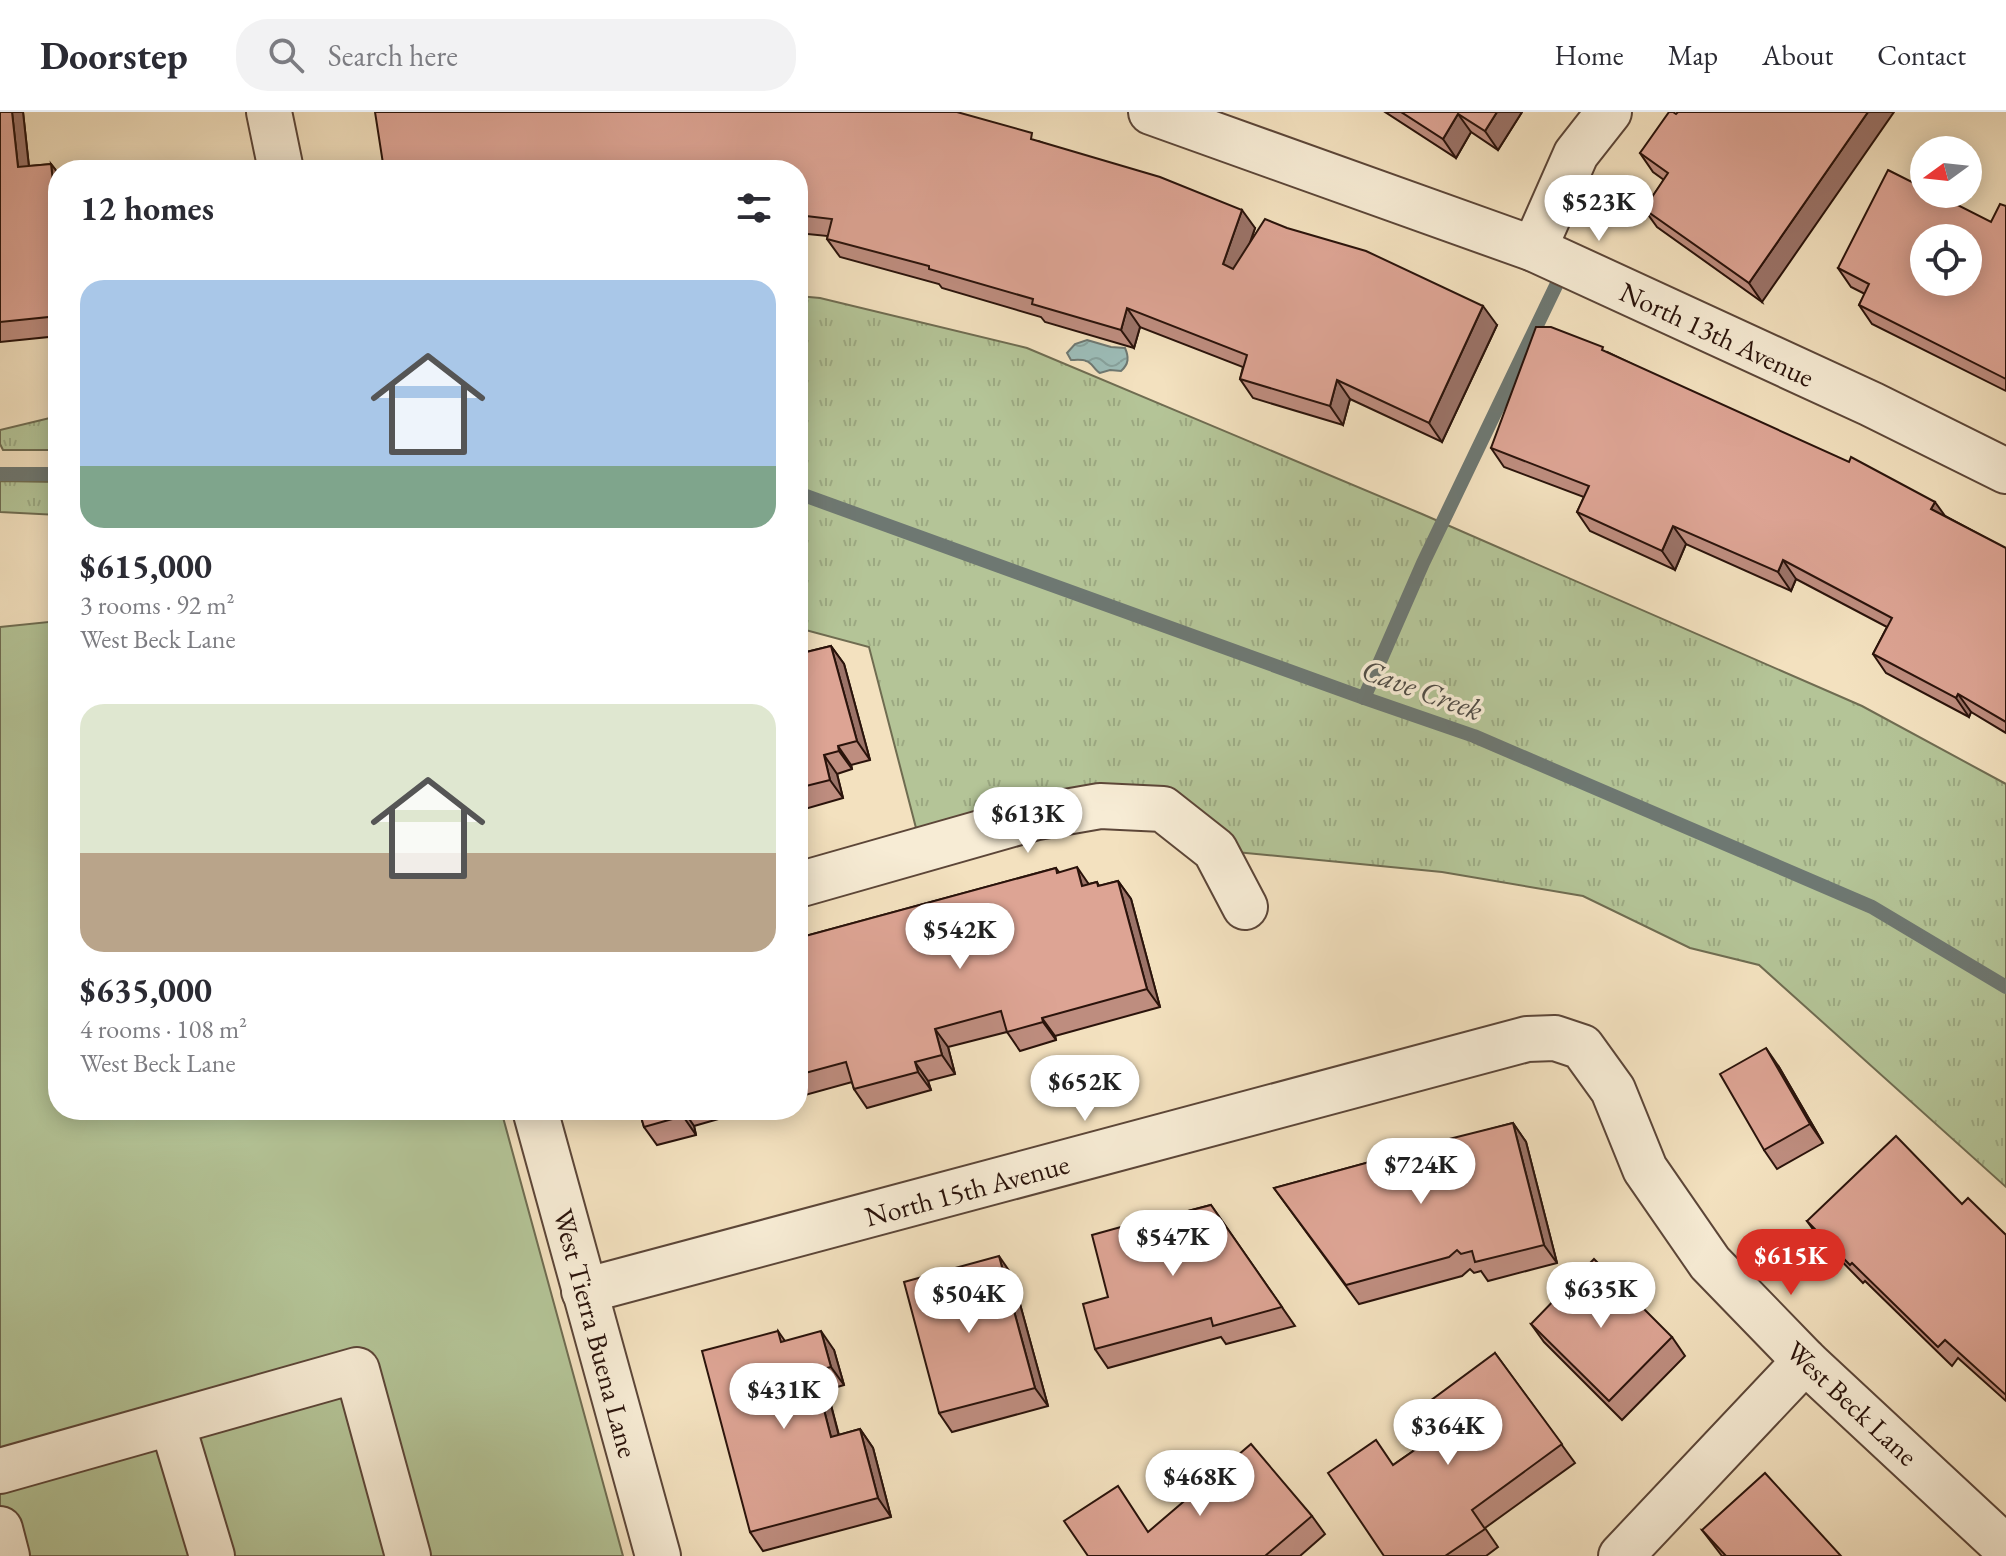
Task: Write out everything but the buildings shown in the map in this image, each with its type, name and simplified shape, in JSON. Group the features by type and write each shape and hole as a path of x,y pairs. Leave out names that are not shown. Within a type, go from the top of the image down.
{"street":[{"path":"269,112 279,160"},
{"name":"North 13th Avenue","path":"1151,112 1534,249 1871,404 2006,471"},
{"path":"1534,249 1576,154 1609,112"},
{"path":"808,882 1037,817 1100,806 1163,809 1215,850 1245,907"},
{"name":"North 15th Avenue","path":"584,1291 1527,1039 1555,1038 1582,1047"},
{"name":"West Beck Lane","path":"1582,1047 1613,1090 1645,1169 1710,1263 1805,1361 2006,1548"},
{"name":"West Tierra Buena Lane","path":"538,1120 658,1556"},
{"path":"1621,1556 1805,1361"},
{"path":"0,1471 357,1370 408,1556"},
{"path":"172,1423 212,1556"},
{"path":"0,1529 7,1556"}],"green space":[{"path":"808,297 1027,348 1422,514 1862,706 2006,784 2006,1187 1759,965 1690,948 1583,896 1442,872 1215,850 1163,809 922,851 869,647 808,631"},
{"path":"48,418 48,450 3,450 0,430"},
{"path":"0,481 48,482 48,514 0,512"},
{"path":"48,622 48,1120 504,1120 623,1556 0,1556 0,627"}],"water":[{"path":"1087,340 1125,348 1128,357 1126,366 1121,371 1100,373 1088,362 1071,360 1067,353 1075,344"}],"waterway":[{"path":"1364,698 1423,563 1564,269"},
{"name":"Cave Creek","path":"0,474 48,474"},
{"name":"Cave Creek","path":"808,497 1474,736 1872,907 2006,987"}]}
